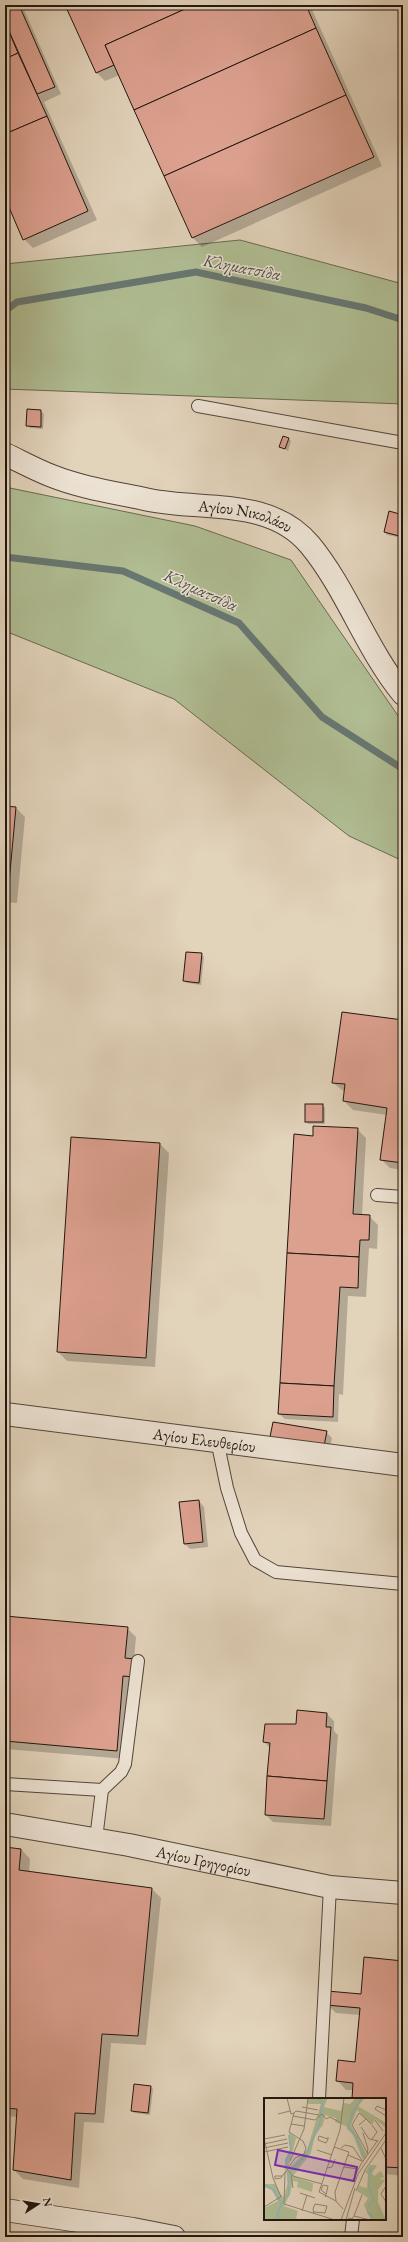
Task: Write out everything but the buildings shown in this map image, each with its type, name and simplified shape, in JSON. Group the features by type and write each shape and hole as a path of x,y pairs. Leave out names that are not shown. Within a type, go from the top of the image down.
{"street":[{"name":"Αγίου Νικολάου","path":"5,454 52,476 93,487 170,504 226,506 247,510 265,515 291,528 310,545 336,585 391,679 403,694"},
{"name":"Αγίου Ελευθερίου","path":"5,1414 403,1464"},
{"name":"Αγίου Γρηγορίου","path":"5,1824 96,1839 330,1887 403,1893"},
{"path":"5,2210 133,2228 174,2237"}],"lane":[{"path":"198,406 403,443"},
{"path":"377,1195 403,1197"},
{"path":"217,1440 227,1488 241,1533 255,1560 276,1572 403,1584"},
{"path":"96,1839 102,1790 121,1772 124,1764 138,1661"},
{"path":"5,1784 102,1790"},
{"path":"319,2098 330,1887"},
{"path":"351,2237 353,2220"}],"green space":[{"path":"240,240 403,284 403,404 5,389 5,264"},
{"path":"5,487 195,526 291,560 403,723 403,861 349,836 174,699 5,631"}],"waterway":[{"name":"Κληματσίδα","path":"5,311 17,302 196,272 366,308 403,320"},
{"name":"Κληματσίδα","path":"5,557 123,571 239,623 322,717 403,769"}]}
